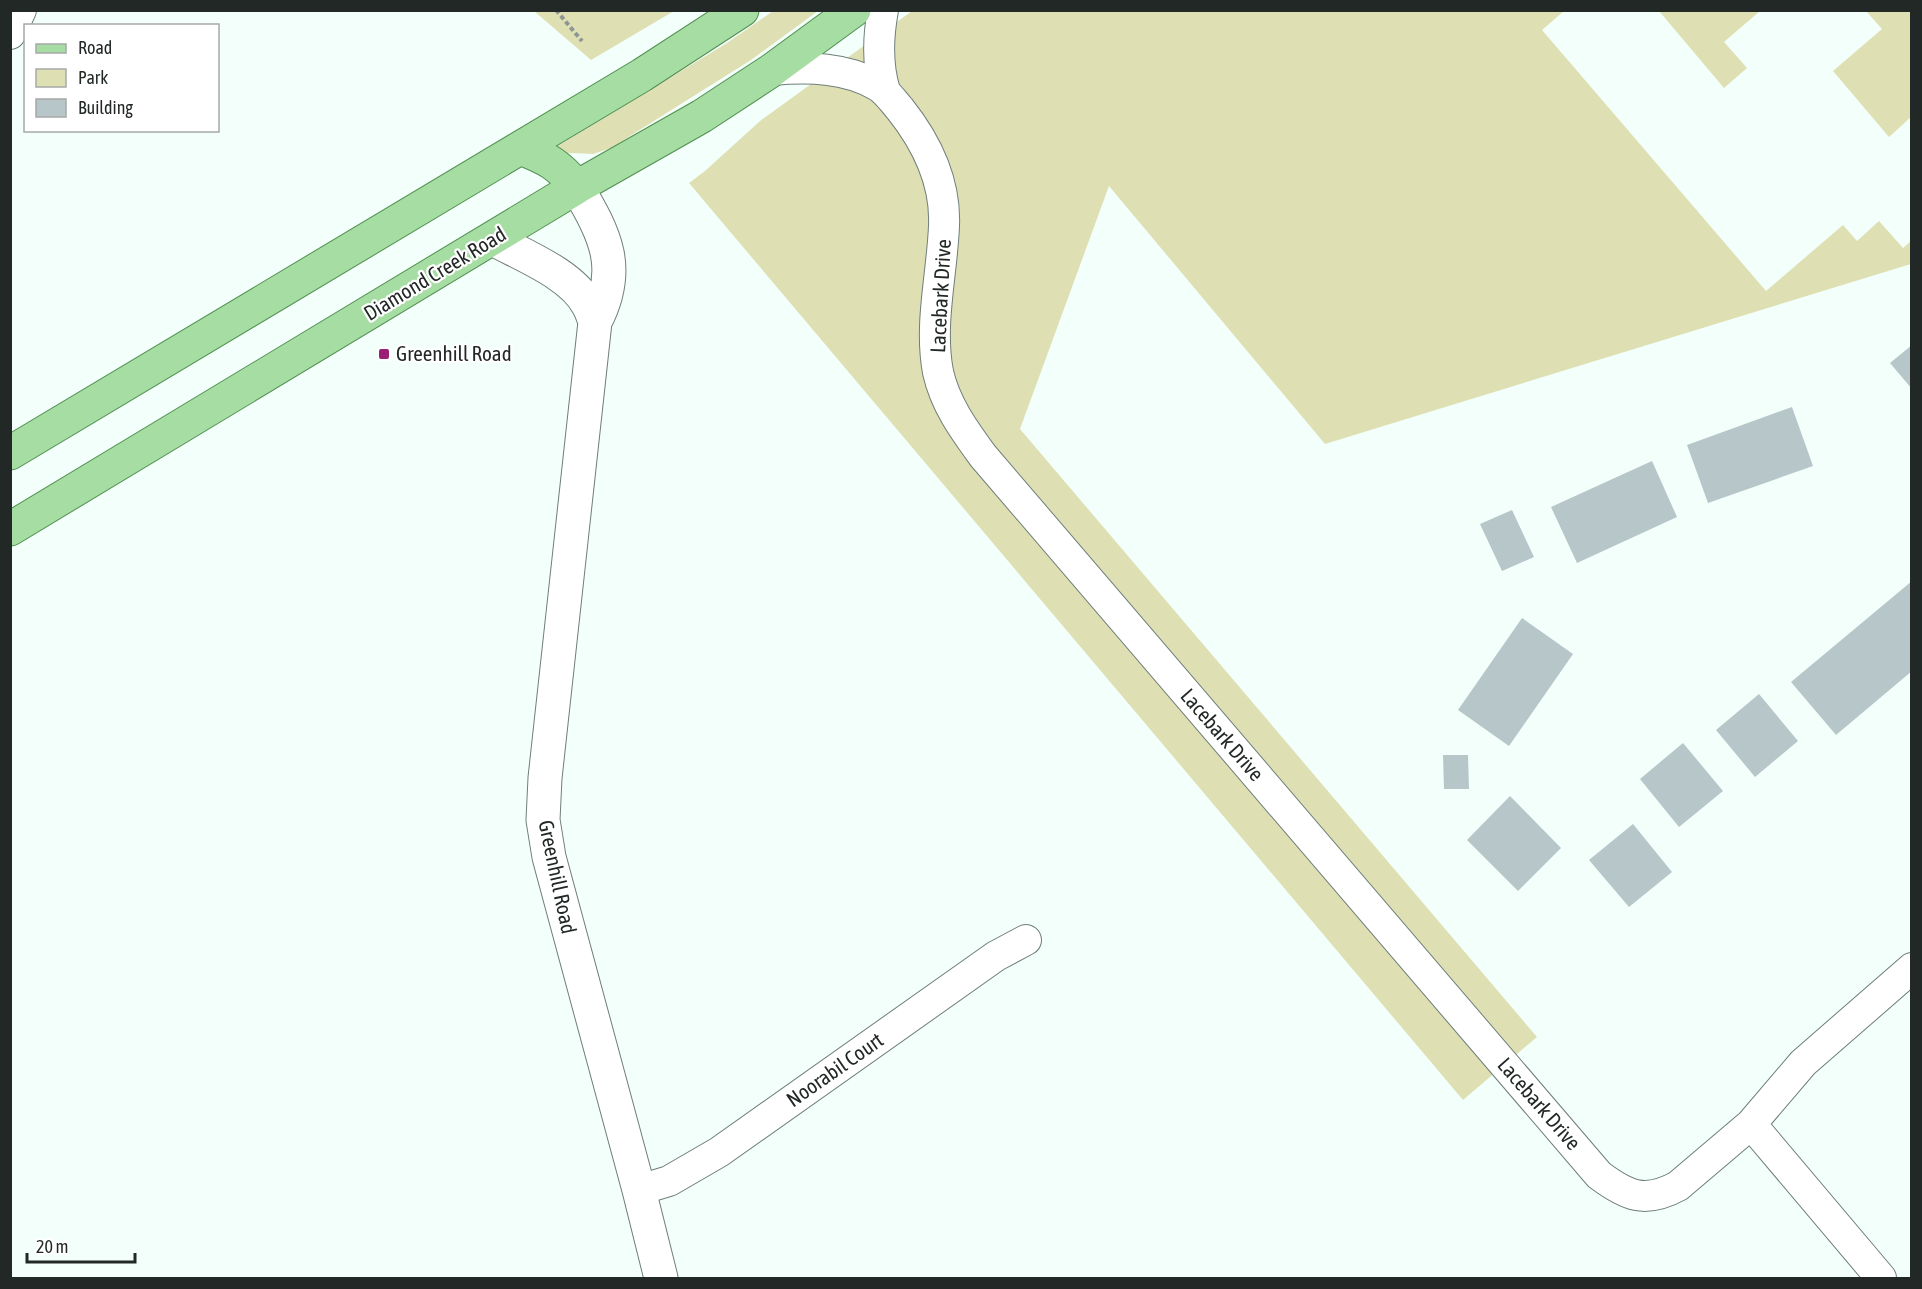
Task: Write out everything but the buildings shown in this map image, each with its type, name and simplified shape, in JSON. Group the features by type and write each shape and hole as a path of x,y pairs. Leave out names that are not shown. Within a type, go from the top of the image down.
{"main road":[{"path":"10,453 669,58 742,10"},
{"name":"Diamond Creek Road","path":"10,529 577,187 702,116 772,70 854,10"},
{"name":"Greenhill Road","path":"520,148 562,169 577,187"}],"street":[{"path":"10,34 21,10"},
{"name":"Lacebark Drive","path":"883,10 879,47 882,82 885,91 910,122 925,146 936,171 942,197 944,225 935,313 935,342 938,372 948,402 962,428 983,456 1599,1175 1616,1188 1634,1196 1650,1197 1678,1186 1751,1124 1803,1063 1911,968"},
{"name":"Lacebark Drive","path":"772,70 807,68 838,71 861,78 885,91"},
{"name":"Greenhill Road","path":"577,187 598,222 609,256 608,285 603,308 595,322 545,778 543,820 549,857 564,918 661,1278"},
{"path":"493,239 544,266 564,280 587,303 595,322"},
{"name":"Noorabil Court","path":"639,1190 669,1181 719,1152 996,956 1026,940"},
{"path":"1751,1124 1881,1278"}],"path":[{"path":"556,10 582,41"}],"green space":[{"path":"534,11 674,11 591,60"},
{"path":"773,11 818,11 751,60 611,148 593,154 548,152 727,43"},
{"path":"912,11 1564,11 1542,30 1766,291 1843,225 1857,241 1879,221 1903,248 1911,241 1911,264 1325,444 1109,186 1020,429 1537,1037 1463,1100 689,183 760,121"},
{"path":"1659,11 1760,11 1724,42 1747,68 1724,88"},
{"path":"1866,11 1911,11 1911,117 1889,137 1833,71 1882,29"}],"place":[{"name":"Greenhill Road","path":"384,354"}]}
